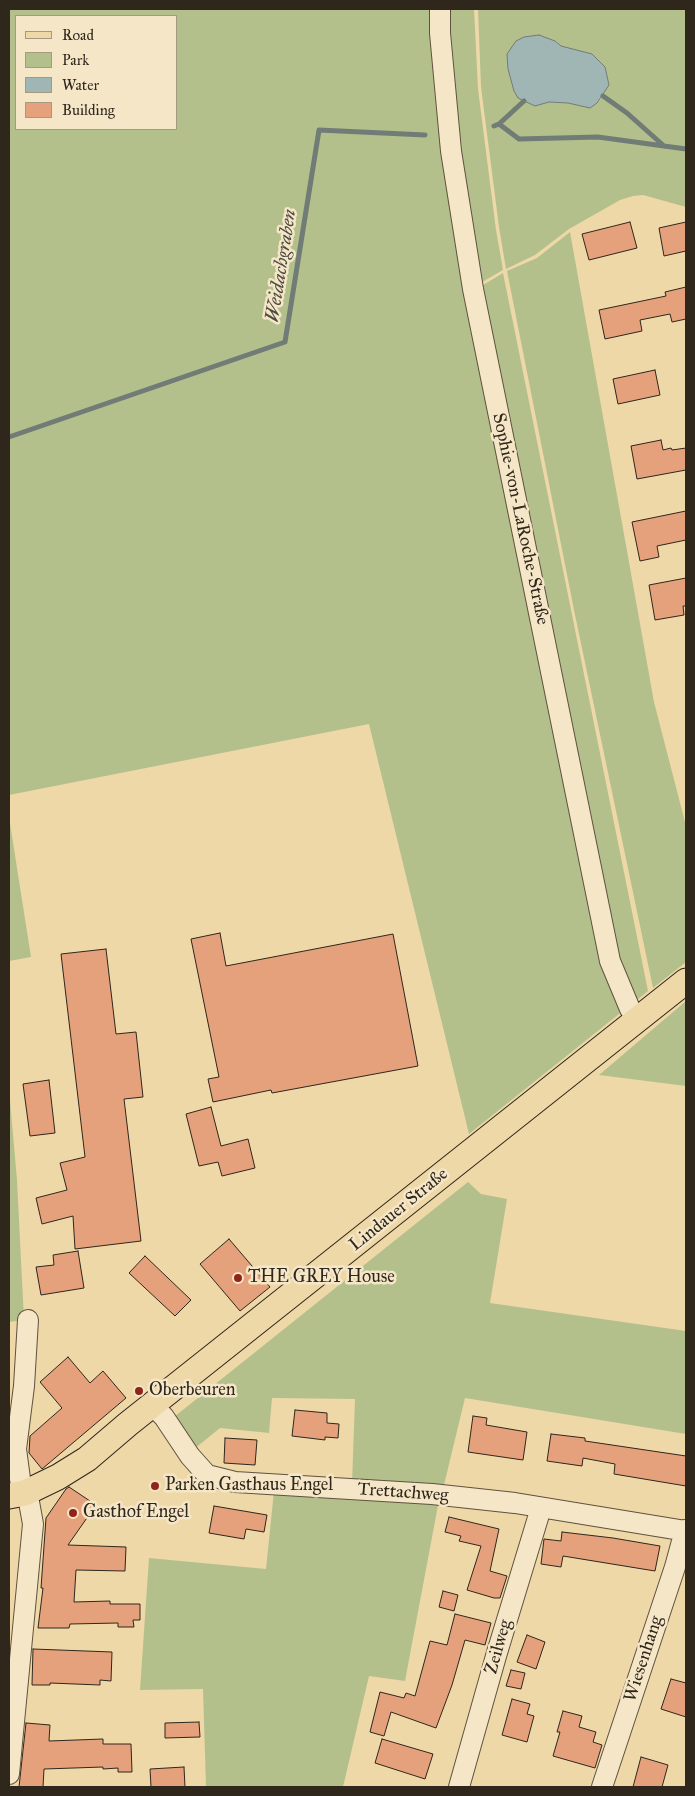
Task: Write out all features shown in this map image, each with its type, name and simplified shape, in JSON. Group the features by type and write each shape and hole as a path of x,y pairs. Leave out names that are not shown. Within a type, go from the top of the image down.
{"main road":[{"name":"Lindauer Straße","path":"17,1495 58,1476 87,1459 686,981"}],"street":[{"name":"Sophie-von-LaRoche-Straße","path":"440,9 440,33 451,151 473,289 610,961 630,1009 638,1019"},
{"path":"9,1774 33,1524 29,1502 17,1495 21,1486 16,1449 24,1386 28,1320"},
{"name":"Trettachweg","path":"153,1406 164,1417 190,1456 207,1475 235,1482 432,1494 515,1503 686,1530"},
{"name":"Zeilweg","path":"459,1787 540,1508"},
{"name":"Wiesenhang","path":"602,1787 686,1530"}],"green space":[{"path":"9,9 434,9 444,151 624,1010 469,1134 369,724 9,795"},
{"path":"445,9 474,9 478,89 503,270 477,285 458,150"},
{"path":"478,9 686,9 686,207 643,195 620,200 569,229 535,255 506,269 481,87","holes":["555,41 560,46 576,51 603,96 590,107 549,102"]},
{"path":"570,232 654,702 686,826 686,962 653,988 574,610 507,271 537,258"},
{"path":"503,273 648,991 633,1003 615,960 478,288"},
{"path":"9,817 31,957 9,961"},
{"path":"686,1001 686,1086 599,1075"},
{"path":"9,1089 17,1180 24,1320 9,1322"},
{"path":"468,1182 481,1194 507,1199 490,1303 686,1331 686,1434 465,1398 443,1489 352,1483 355,1399 272,1398 269,1433 220,1428 193,1450 169,1421"},
{"path":"274,1491 439,1500 405,1681 369,1676 343,1787 206,1787 203,1689 140,1690 149,1558 266,1569"}],"water":[{"path":"539,35 555,41 561,46 592,54 605,67 609,85 597,103 590,108 568,103 549,102 535,106 518,98 508,69 507,54 516,41 524,37"}],"building":[{"path":"630,222 637,248 589,260 582,234"},
{"path":"686,222 686,251 664,256 659,228"},
{"path":"686,287 686,319 672,322 670,314 640,320 642,331 605,339 599,310 666,296 665,292"},
{"path":"655,370 660,395 618,404 613,379"},
{"path":"661,440 663,450 686,448 686,470 637,479 631,446"},
{"path":"686,511 686,540 657,546 659,557 640,561 632,522"},
{"path":"686,578 686,606 683,606 684,615 655,620 649,585"},
{"path":"220,933 226,966 393,934 418,1066 272,1093 271,1090 213,1102 208,1079 219,1077 191,939"},
{"path":"106,949 116,1034 136,1032 143,1097 124,1099 141,1241 75,1249 73,1216 42,1224 36,1198 67,1190 60,1163 85,1157 61,954"},
{"path":"49,1080 55,1133 30,1136 23,1084"},
{"path":"211,1107 221,1146 248,1139 255,1168 222,1176 218,1162 199,1166 186,1114"},
{"path":"229,1239 270,1287 240,1311 200,1264"},
{"path":"78,1251 84,1288 41,1295 36,1267 54,1265 53,1255"},
{"path":"145,1256 191,1300 175,1316 129,1273"},
{"path":"68,1357 90,1383 103,1371 126,1398 42,1469 29,1453 30,1436 62,1408 40,1382"},
{"path":"295,1410 327,1413 327,1423 339,1424 338,1438 325,1437 325,1440 292,1436"},
{"path":"473,1416 487,1418 486,1425 527,1432 523,1460 468,1452"},
{"path":"551,1434 585,1438 585,1441 686,1456 686,1486 614,1474 615,1464 583,1458 582,1466 547,1461"},
{"path":"225,1438 257,1440 255,1465 224,1463"},
{"path":"69,1487 96,1505 68,1545 126,1547 125,1571 76,1570 74,1602 110,1601 110,1604 140,1604 140,1620 133,1620 134,1627 118,1627 118,1623 70,1624 69,1628 38,1628 43,1588 41,1588 46,1518"},
{"path":"214,1506 267,1515 264,1532 246,1529 244,1539 209,1533"},
{"path":"449,1517 499,1529 490,1571 507,1576 500,1598 467,1590 481,1546 459,1541 461,1536 445,1532"},
{"path":"562,1532 660,1546 655,1571 563,1556 561,1567 541,1564 544,1539 561,1541"},
{"path":"443,1591 458,1595 454,1611 439,1607"},
{"path":"455,1614 491,1623 485,1645 465,1640 452,1685 436,1728 391,1712 384,1736 370,1732 380,1692 404,1698 406,1693 415,1696 430,1641 447,1645"},
{"path":"527,1635 545,1642 536,1669 517,1662"},
{"path":"33,1649 112,1652 111,1681 100,1680 100,1685 50,1683 50,1685 32,1685"},
{"path":"511,1670 525,1673 521,1689 506,1686"},
{"path":"671,1679 686,1683 686,1717 661,1709"},
{"path":"512,1699 530,1704 527,1714 534,1716 527,1742 502,1735"},
{"path":"563,1711 582,1716 579,1727 596,1732 593,1742 602,1745 595,1768 553,1756 560,1732 557,1732"},
{"path":"199,1722 200,1737 165,1738 165,1723"},
{"path":"26,1723 50,1725 49,1741 103,1739 103,1744 131,1744 132,1772 118,1772 118,1768 103,1769 103,1767 44,1769 43,1787 19,1787"},
{"path":"382,1739 433,1754 425,1779 375,1763"},
{"path":"641,1757 668,1765 662,1787 633,1787"},
{"path":"184,1767 185,1787 151,1787 150,1769"}],"waterway":[{"path":"603,96 627,113 664,146"},
{"path":"499,124 524,101"},
{"name":"Weidachgraben","path":"494,126 499,124 519,139 598,137 686,149"},
{"name":"Weidachgraben","path":"9,437 285,342 319,130 425,135"}],"place":[{"name":"THE GREY House","path":"238,1278"},
{"name":"Oberbeuren","path":"139,1391"},
{"name":"Parken Gasthaus Engel","path":"155,1486"},
{"name":"Gasthof Engel","path":"73,1513"}]}
